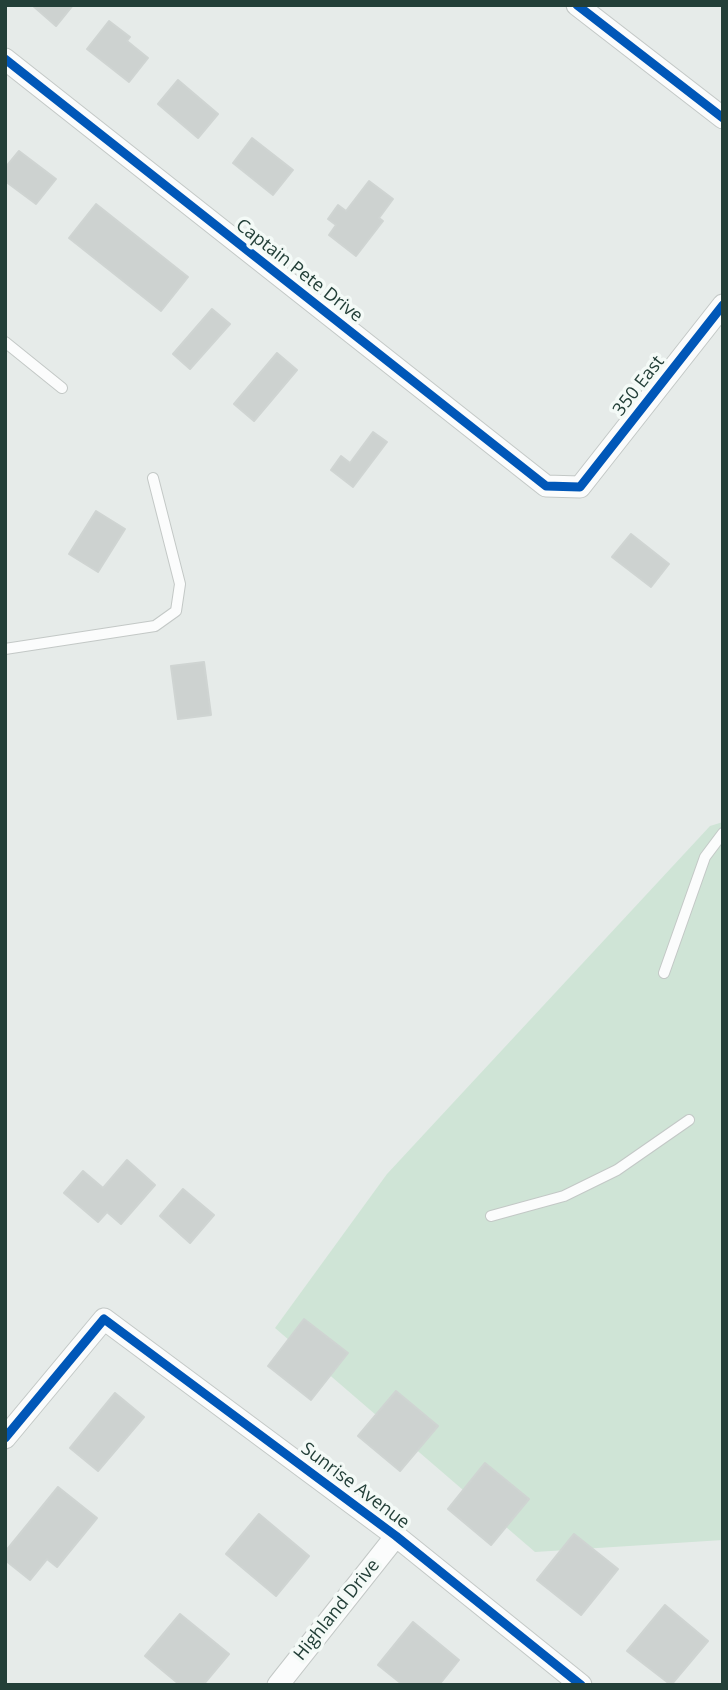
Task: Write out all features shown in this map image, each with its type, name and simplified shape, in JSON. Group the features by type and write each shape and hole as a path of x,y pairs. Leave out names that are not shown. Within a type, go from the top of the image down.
{"street":[{"path":"577,5 723,118"},
{"name":"Captain Pete Drive","path":"5,59 546,486 580,486"},
{"name":"350 East","path":"580,486 723,305"},
{"name":"Sunrise Avenue","path":"5,1438 104,1319 396,1536 581,1685"},
{"name":"Highland Drive","path":"278,1685 396,1536"}],"lane":[{"path":"5,342 62,388"},
{"path":"5,649 155,626 176,611 180,584 153,478"},
{"path":"664,973 705,857 723,833"},
{"path":"491,1216 564,1196 617,1170 689,1119"}],"green space":[{"path":"723,822 723,1540 535,1552 275,1328 387,1174 710,826"}],"building":[{"path":"32,5 73,5 56,26"},
{"path":"109,21 130,37 127,41 148,58 129,82 87,49"},
{"path":"178,80 218,114 198,138 158,104"},
{"path":"252,138 293,170 273,195 233,163"},
{"path":"19,151 56,179 36,204 5,181 5,168"},
{"path":"369,181 393,199 379,218 383,221 356,256 329,235 336,225 328,219 338,205 346,211"},
{"path":"96,204 188,277 161,311 69,238"},
{"path":"212,309 230,324 190,369 173,354"},
{"path":"277,353 297,370 254,421 234,404"},
{"path":"373,432 387,442 353,487 331,470 341,456 350,463"},
{"path":"96,511 125,529 98,572 69,554"},
{"path":"631,534 669,564 651,587 612,557"},
{"path":"204,662 211,715 178,719 171,666"},
{"path":"127,1160 155,1185 121,1224 107,1212 98,1222 64,1193 83,1171 103,1188"},
{"path":"183,1189 214,1215 190,1243 160,1216"},
{"path":"304,1319 348,1353 311,1400 268,1366"},
{"path":"396,1391 438,1426 400,1471 358,1436"},
{"path":"115,1393 144,1417 98,1471 70,1448"},
{"path":"485,1463 529,1499 491,1545 448,1509"},
{"path":"58,1487 97,1518 57,1567 47,1559 30,1580 5,1560 5,1552"},
{"path":"259,1514 309,1556 276,1596 226,1554"},
{"path":"574,1534 618,1569 581,1615 537,1580"},
{"path":"665,1605 708,1641 671,1685 627,1651"},
{"path":"180,1614 229,1654 203,1685 180,1685 145,1656"},
{"path":"413,1622 459,1660 439,1685 403,1685 378,1665"}],"cycle path":[{"path":"577,5 723,118"},
{"path":"5,59 546,486 580,487 723,305"},
{"path":"5,1438 104,1319 396,1536 581,1685"}]}
